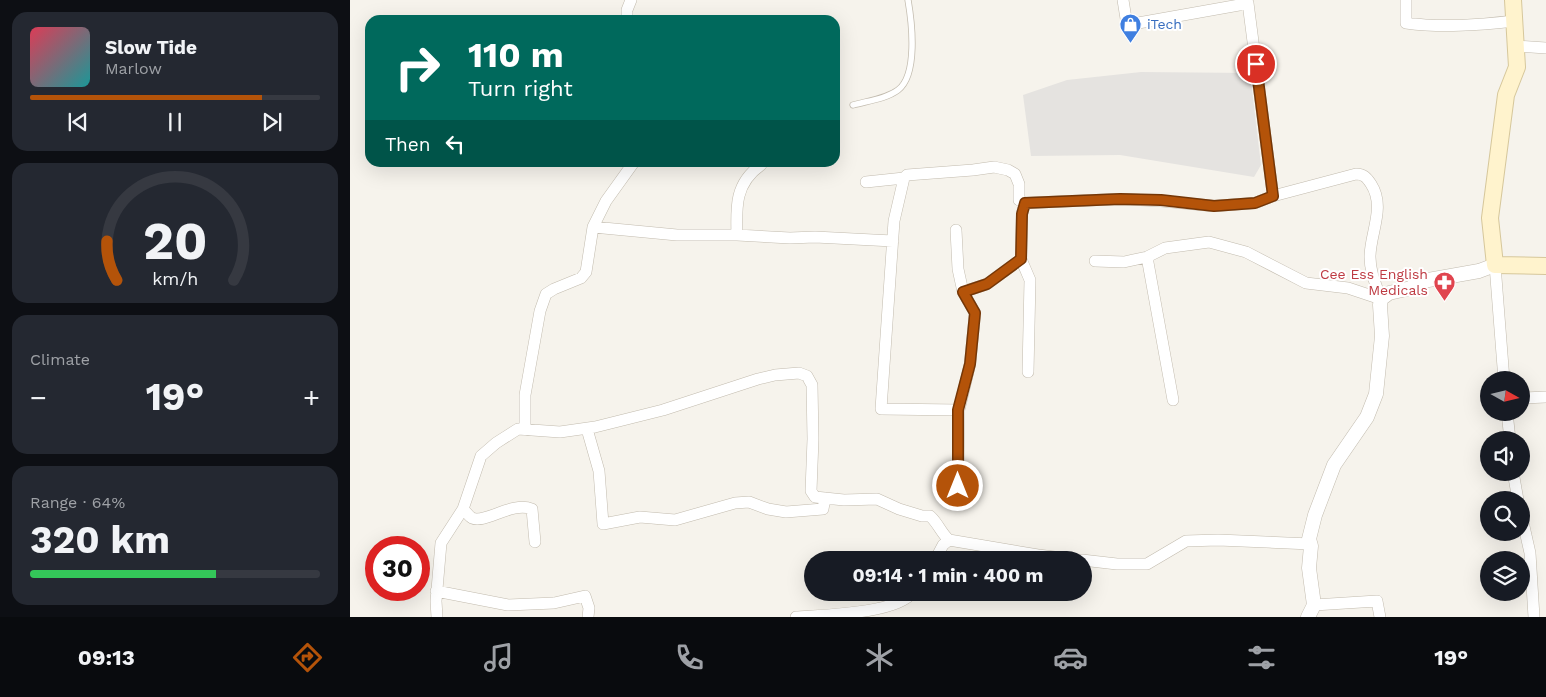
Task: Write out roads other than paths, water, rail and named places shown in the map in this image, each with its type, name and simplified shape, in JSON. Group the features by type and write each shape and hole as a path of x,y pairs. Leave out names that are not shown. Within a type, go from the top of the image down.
{"main road":[{"path":"1513,0 1517,67 1506,94 1490,218 1495,265 1546,266"}],"street":[{"path":"627,15 631,0"},
{"path":"1123,0 1126,25 1248,3 1273,196"},
{"path":"1406,0 1406,23 1460,26 1514,21"},
{"path":"1516,46 1546,48"},
{"path":"525,430 525,395 540,311 546,294 554,288 581,278 586,272 592,227 606,201 630,167"},
{"path":"738,235 737,200 749,173 757,167"},
{"path":"866,182 904,178 907,175 994,167 1015,174 1019,184 1019,200 1025,203 1120,199 1161,200 1214,206 1255,203 1273,196 1356,174 1361,174 1367,179 1374,189 1378,208 1371,240 1370,258 1373,278 1381,299 1382,336 1376,394 1367,417 1334,465 1315,515 1309,540 1311,560 1309,568 1311,611 1377,601 1380,617"},
{"path":"904,178 894,220 881,409 958,410"},
{"path":"1025,203 1022,214 1021,259 1030,280 1028,372"},
{"path":"592,227 677,235 738,235 893,241"},
{"path":"956,230 958,269 963,292 975,313 970,364 958,410 958,486"},
{"path":"1094,261 1124,262 1146,257 1165,248 1209,242 1246,252 1306,283 1348,288 1381,299"},
{"path":"1146,257 1173,400"},
{"path":"963,292 987,284 1021,259"},
{"path":"1381,299 1389,293 1411,288 1417,282 1479,271 1495,265 1503,371"},
{"path":"437,617 436,592 441,543 463,509 481,456 496,443 518,429 560,432 587,429 663,410 766,377 790,373 807,376 812,385 813,439 811,491 816,498 877,499 899,509 922,516 930,516 936,521 941,533 949,540 1014,551"},
{"path":"1530,398 1546,397"},
{"path":"587,429 599,472 603,524 640,517 675,520 735,502 749,502 768,509 786,512 823,509 825,498"},
{"path":"463,509 473,518 482,520 510,509 525,507 532,509 536,542"},
{"path":"939,551 942,545 949,540"},
{"path":"1092,561 1118,564 1147,564 1186,541 1218,540 1310,544"},
{"path":"1527,541 1530,553 1534,617"},
{"path":"436,592 508,605 554,603 585,596 589,608 588,617"},
{"path":"796,617 869,611 900,601"}],"lane":[{"path":"853,105 885,96 898,90 907,79 910,68 912,21 908,0"}],"place":[{"name":"iTech","path":"1131,43"},
{"name":"Cee Ess English Medicals","path":"1444,301"}]}
